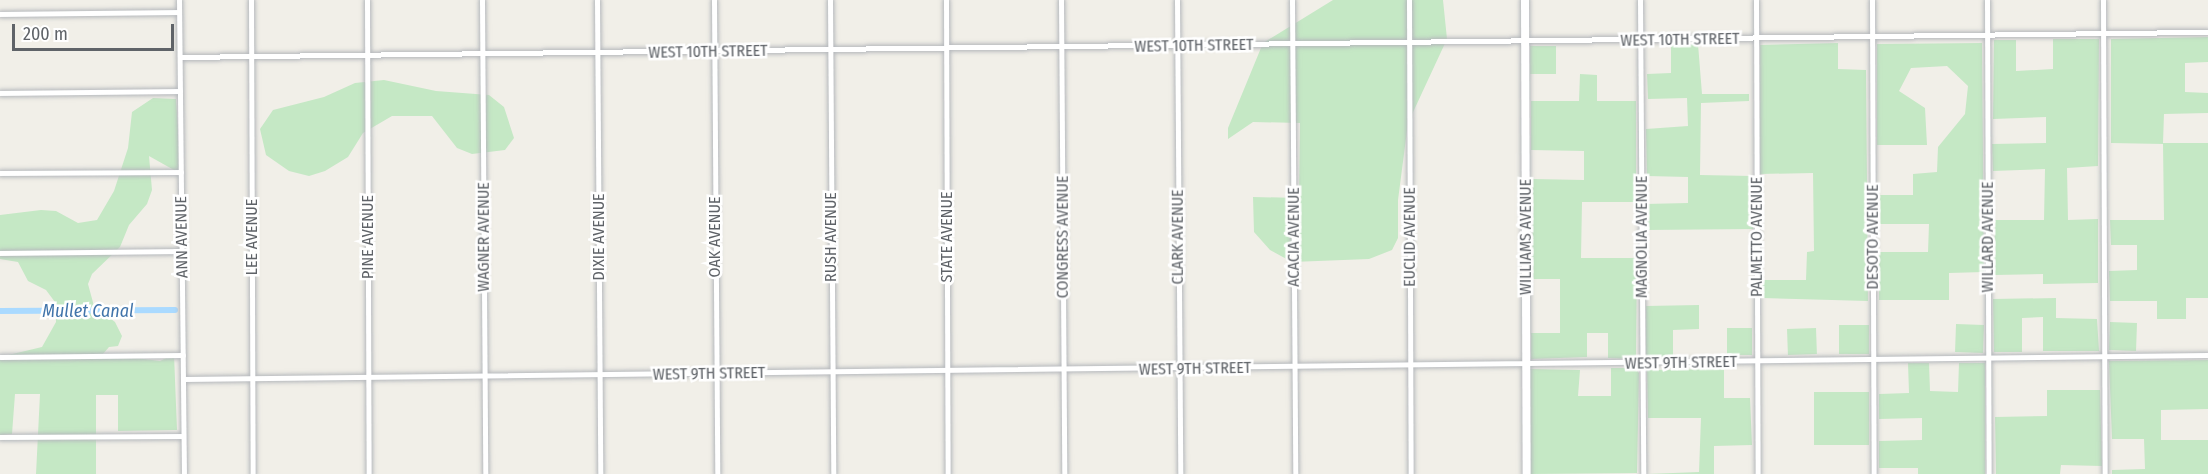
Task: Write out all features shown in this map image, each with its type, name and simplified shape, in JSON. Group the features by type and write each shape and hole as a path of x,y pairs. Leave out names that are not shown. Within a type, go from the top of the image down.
{"street":[{"name":"ANN AVENUE","path":"179,0 184,474"},
{"name":"LEE AVENUE","path":"251,0 254,474"},
{"name":"PINE AVENUE","path":"367,0 369,474"},
{"name":"WAGNER AVENUE","path":"482,0 485,474"},
{"name":"DIXIE AVENUE","path":"597,0 600,474"},
{"name":"OAK AVENUE","path":"714,0 717,474"},
{"name":"RUSH AVENUE","path":"830,0 833,474"},
{"name":"STATE AVENUE","path":"945,0 948,474"},
{"name":"CONGRESS AVENUE","path":"1061,0 1064,474"},
{"name":"CLARK AVENUE","path":"1177,0 1179,474"},
{"name":"ACACIA AVENUE","path":"1292,0 1295,474"},
{"name":"EUCLID AVENUE","path":"1409,0 1411,474"},
{"name":"WILLIAMS AVENUE","path":"1525,0 1527,474"},
{"name":"MAGNOLIA AVENUE","path":"1640,0 1642,474"},
{"name":"PALMETTO AVENUE","path":"1756,0 1758,474"},
{"name":"DESOTO AVENUE","path":"1872,0 1874,474"},
{"name":"WILLARD AVENUE","path":"1988,0 1989,474"},
{"path":"2103,0 2105,474"},
{"path":"0,14 179,12"},
{"name":"WEST 10TH STREET","path":"180,57 1409,45 2208,32"},
{"path":"0,93 180,91"},
{"path":"0,173 181,172"},
{"path":"0,253 182,251"},
{"path":"0,357 183,355"},
{"name":"WEST 9TH STREET","path":"183,379 1527,366 2208,355"},
{"path":"0,437 183,436"}],"green space":[{"path":"1333,0 1443,0 1447,39 1408,123 1398,200 1398,238 1392,250 1369,259 1292,262 1270,250 1254,232 1253,197 1299,198 1300,123 1253,122 1228,139 1228,128 1263,43"},
{"path":"2208,37 2208,62 2185,63 2185,92 2208,93 2208,113 2164,114 2163,143 2208,143 2208,298 2186,298 2186,319 2157,319 2157,301 2110,301 2109,271 2137,270 2137,245 2111,245 2110,220 2164,220 2163,144 2111,143 2111,39"},
{"path":"2053,39 2099,39 2098,166 2067,168 2068,220 2098,219 2098,283 2043,284 2043,274 1994,275 1995,220 2044,220 2045,169 1993,171 1992,144 2046,143 2046,117 1993,119 1994,40 2016,40 2016,71 2053,69"},
{"path":"1838,43 1838,69 1866,70 1868,301 1762,298 1761,280 1806,280 1807,252 1814,251 1813,173 1760,174 1760,45"},
{"path":"1982,43 1984,272 1949,273 1949,300 1879,300 1879,252 1928,252 1929,224 1880,224 1880,195 1913,195 1913,174 1937,172 1938,147 1965,114 1968,86 1947,66 1911,68 1899,91 1925,108 1927,145 1877,145 1877,44"},
{"path":"1698,44 1702,94 1749,94 1749,101 1701,103 1700,175 1752,176 1753,229 1646,230 1645,204 1688,203 1688,177 1647,176 1646,129 1688,126 1687,98 1648,99 1647,74 1671,73 1671,45"},
{"path":"1530,46 1556,46 1556,74 1530,74"},
{"path":"1580,74 1597,75 1597,101 1636,101 1636,202 1582,202 1581,258 1637,258 1636,359 1608,358 1608,333 1587,333 1587,357 1531,359 1531,333 1560,333 1560,279 1532,279 1533,179 1584,180 1584,151 1531,150 1531,101 1579,101"},
{"path":"384,80 436,91 489,95 504,107 514,138 505,150 472,154 457,148 432,116 392,116 363,133 348,157 325,171 309,176 289,171 266,155 260,129 273,110 324,97 355,83"},
{"path":"153,98 176,99 181,174 149,156 152,190 147,204 129,225 120,247 92,274 88,284 94,306 115,322 122,336 118,346 109,347 103,354 160,361 174,354 177,430 118,431 118,395 96,395 96,474 36,474 40,394 15,394 12,434 0,435 0,357 42,347 56,322 55,302 46,290 28,281 18,262 0,259 0,215 41,210 56,211 78,223 97,220 114,191 128,148 132,112"},
{"path":"2056,298 2056,318 2097,319 2099,351 2043,351 2043,317 2022,318 2022,352 1994,352 1993,299"},
{"path":"1699,305 1699,329 1673,330 1673,359 1646,358 1646,306"},
{"path":"2110,322 2137,323 2136,351 2109,350"},
{"path":"1956,324 1984,325 1983,353 1955,352"},
{"path":"1839,325 1869,325 1869,354 1839,354"},
{"path":"1727,328 1752,328 1752,355 1727,355"},
{"path":"1816,328 1817,354 1788,355 1787,329"},
{"path":"2208,360 2208,409 2161,410 2161,440 2208,440 2208,474 2112,474 2112,470 2145,469 2144,439 2112,439 2109,361"},
{"path":"1908,363 1929,363 1930,391 1958,392 1959,363 1985,363 1985,474 1918,474 1918,468 1879,468 1879,441 1922,440 1922,418 1879,419 1879,394 1909,393"},
{"path":"1611,368 1635,368 1639,373 1637,473 1530,474 1530,369 1580,370 1578,396 1611,396"},
{"path":"1724,369 1724,398 1750,398 1752,445 1714,446 1714,474 1647,474 1699,472 1701,418 1648,418 1647,370"},
{"path":"2047,390 2100,390 2102,466 2061,465 2060,474 1996,474 1995,417 2047,416"},
{"path":"1814,392 1869,392 1869,445 1814,445"}],"waterway":[{"name":"Mullet Canal","path":"0,311 175,310"}]}
